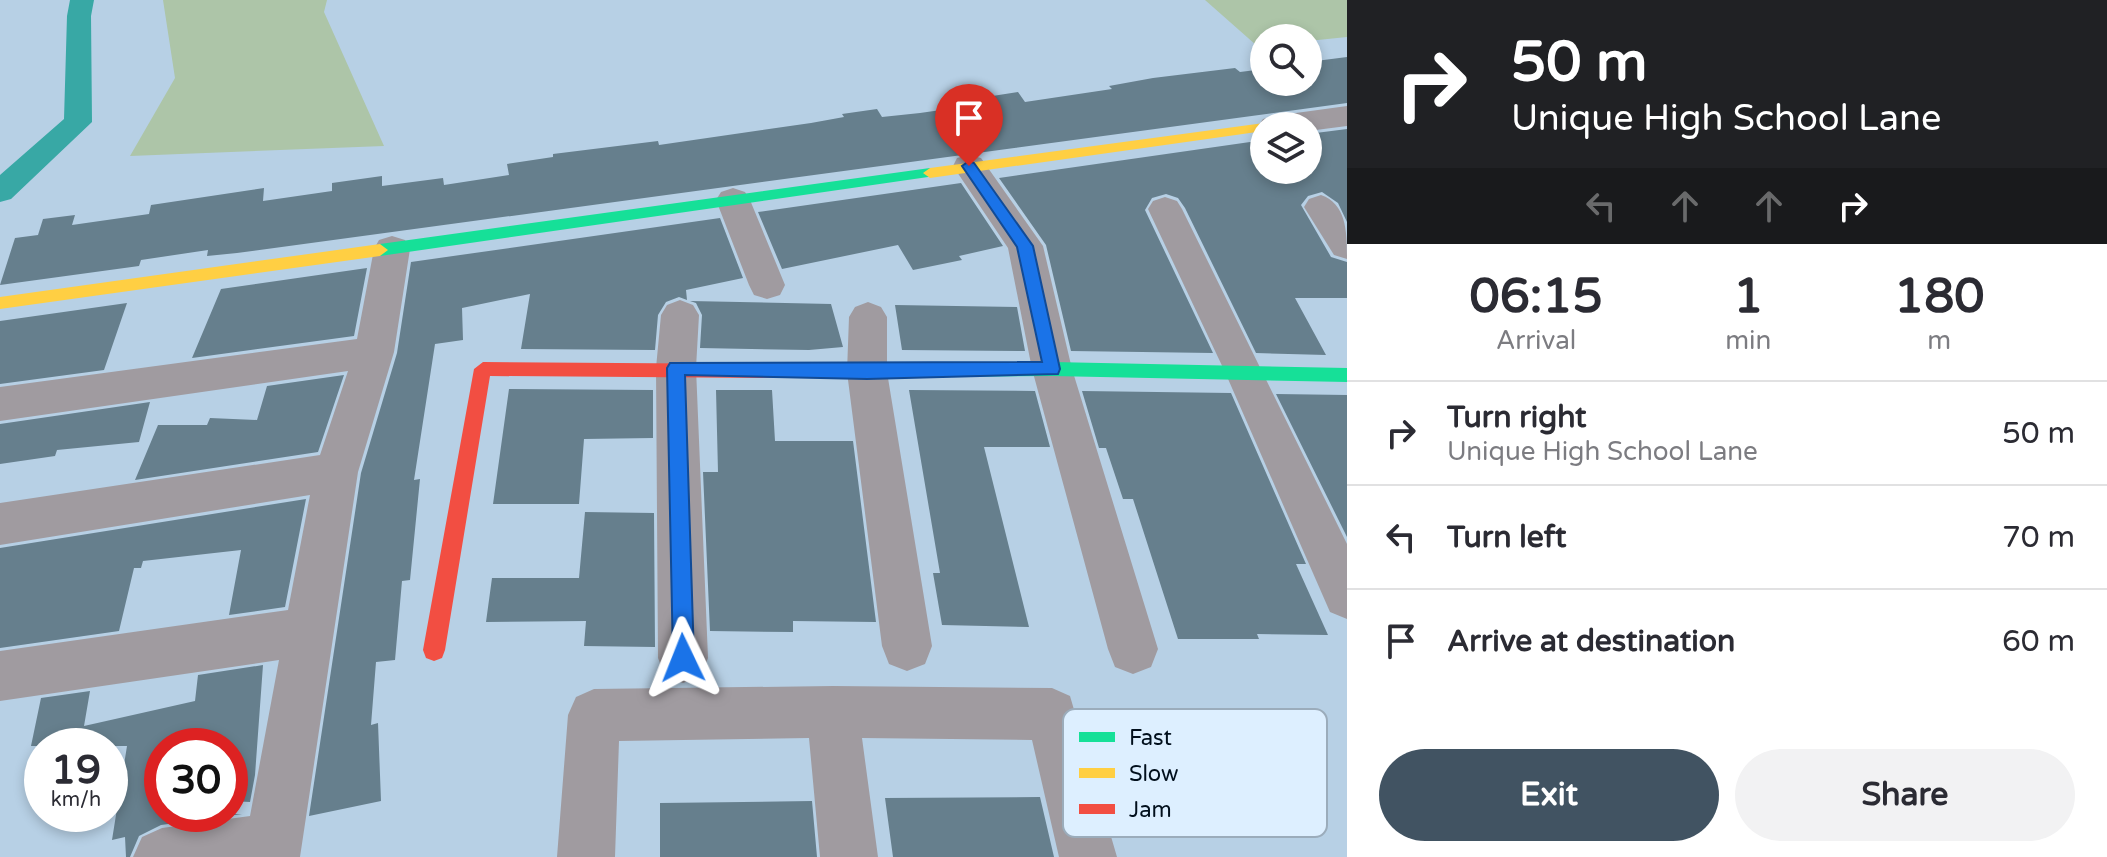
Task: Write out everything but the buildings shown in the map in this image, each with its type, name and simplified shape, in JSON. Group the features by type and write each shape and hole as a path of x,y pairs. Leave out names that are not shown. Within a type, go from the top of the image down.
{"street":[{"path":"1322,119 1347,116"},
{"path":"0,303 1250,129"},
{"path":"969,166 1025,246 1052,369 1133,649"},
{"path":"733,200 767,285"},
{"path":"1321,207 1347,246"},
{"path":"1165,209 1245,372 1347,596"},
{"path":"162,857 272,849 336,472 374,352 392,249"},
{"path":"680,315 676,368 683,658"},
{"path":"868,317 867,372 907,646"},
{"path":"0,404 374,352"},
{"path":"434,650 483,369 676,368 867,372 1052,369 1347,375"},
{"path":"0,524 336,472"},
{"path":"0,676 307,632"},
{"path":"586,857 594,715 833,712 1052,714 1063,758"},
{"path":"833,712 849,857"},
{"path":"1083,837 1088,857"}],"green space":[{"path":"163,0 327,0 324,12 384,146 130,156 175,78"},
{"path":"1205,0 1347,0 1347,37 1322,40 1322,24 1250,24 1250,40"}],"waterway":[{"path":"0,192 78,122 79,16 82,0"}],"traffic: fast":[{"path":"380,250 930,173"},
{"path":"782,371 1052,369 1347,375"}],"traffic: slow":[{"path":"930,173 1250,129"},
{"path":"0,303 380,250"}],"traffic: jam":[{"path":"434,650 483,369 782,371"}],"route":[{"path":"683,658 676,368 867,372 1052,369 1025,246 969,166"}]}
